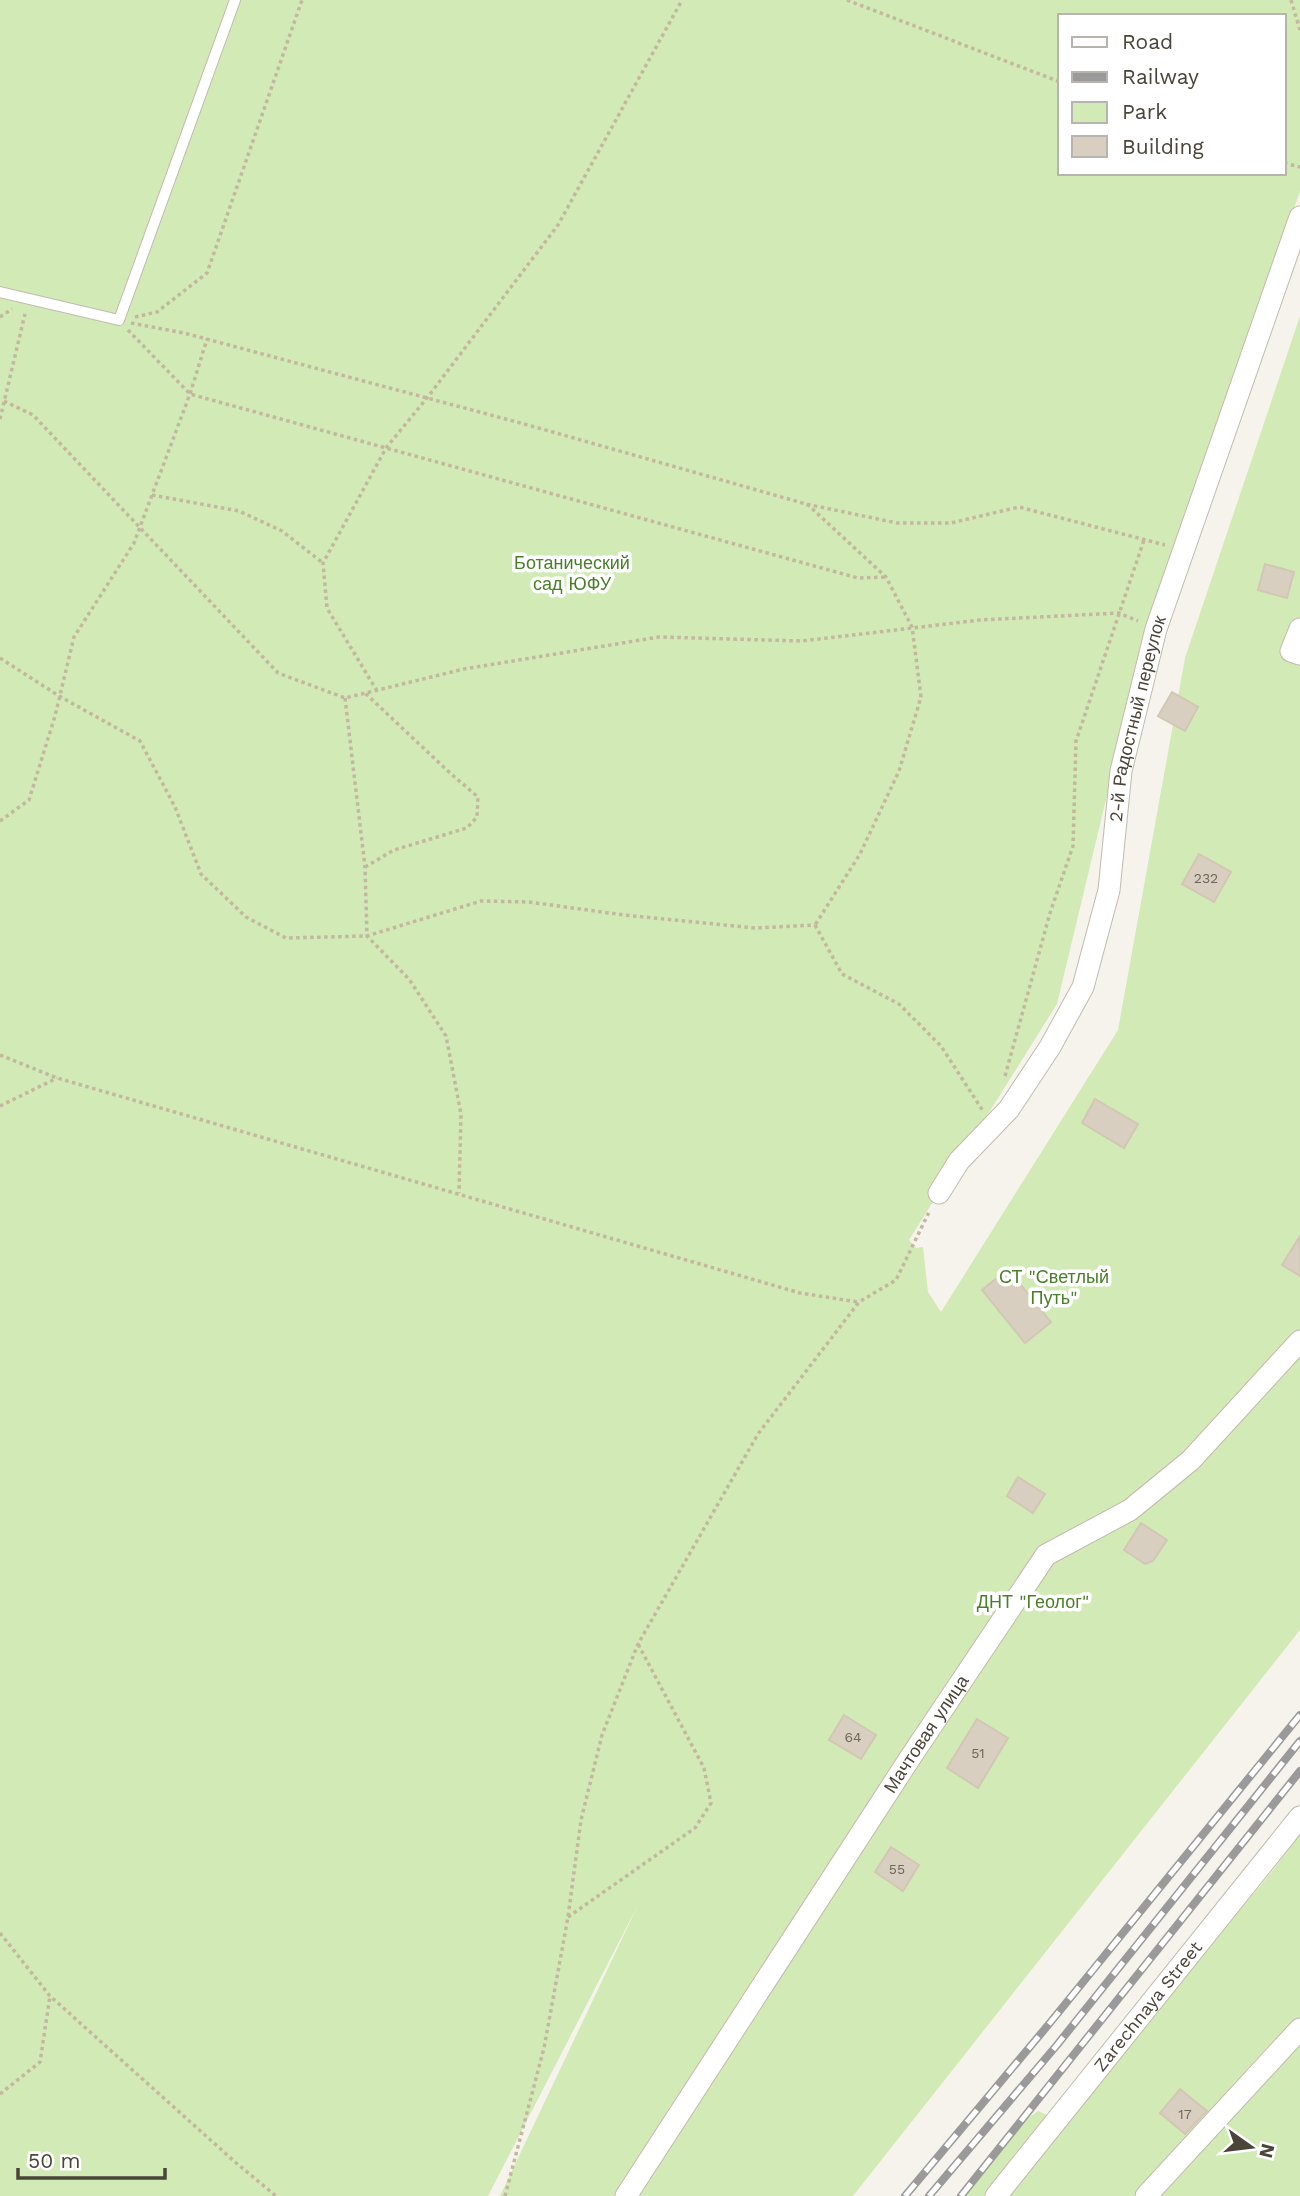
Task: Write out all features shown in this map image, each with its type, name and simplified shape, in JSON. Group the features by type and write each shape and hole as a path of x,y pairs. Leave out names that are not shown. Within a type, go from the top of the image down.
{"street":[{"name":"2-й Радостный переулок","path":"939,1193 959,1161 1009,1109 1050,1047 1083,987 1109,890 1121,771 1156,629 1300,217"},
{"path":"1296,653 1300,629"},
{"name":"Мачтовая улица","path":"626,2196 910,1758 1046,1555 1130,1510 1191,1460 1300,1341"},
{"name":"Zarechnaya Street","path":"996,2196 1300,1817"},
{"path":"1146,2196 1300,2029"}],"lane":[{"path":"0,292 119,320 235,0"}],"path":[{"path":"119,320 158,312 207,273 302,0"},
{"path":"377,691 327,608 323,564 386,448 558,225 682,0"},
{"path":"847,0 1058,81"},
{"path":"1290,0 1300,30"},
{"path":"0,419 28,298"},
{"path":"119,320 207,340 427,398 806,504 897,523 951,523 1019,507 1143,540 1076,741 1073,846 1050,913 1003,1085"},
{"path":"119,320 190,394 858,578 886,577"},
{"path":"0,821 29,800 60,696 74,637 134,543 190,394 207,340"},
{"path":"4,401 33,415 278,673 345,698 464,669 659,637 802,641 980,620 1119,613 1156,629"},
{"path":"152,495 239,511 282,531 323,564"},
{"path":"806,504 886,577 912,627 921,697 899,771 860,853 815,925"},
{"path":"0,658 140,741 175,807 201,874 246,917 286,938 367,936 481,901 529,902 755,928 815,925"},
{"path":"365,693 478,797 477,817 467,828 394,850 365,867"},
{"path":"345,698 365,867 367,936 409,979 446,1036 461,1114 459,1193"},
{"path":"815,925 842,974 899,1003 940,1046 993,1126"},
{"path":"0,1055 57,1078 800,1293 859,1302"},
{"path":"0,1106 57,1078"},
{"path":"505,2196 544,2048 568,1917 581,1820 599,1748 638,1644 758,1434 859,1302 896,1280 939,1193"},
{"path":"568,1917 695,1828 711,1803 704,1768 638,1644"},
{"path":"0,1933 50,1996 276,2196"},
{"path":"0,2094 40,2062 50,1996"}],"green space":[{"name":"Ботанический сад ЮФУ","path":"0,0 1300,0 1300,191 1143,645 1057,1004 909,1240 916,1248 923,1247 928,1292 941,1312 1118,1030 1185,658 1300,316 1300,1630 853,2196 500,2196 638,1905 488,2196 0,2196"},
{"path":"1300,1834 1300,2196 1001,2196 1274,1869"},
{"path":"1038,2111 1050,2116 992,2196 966,2196 1028,2118"}],"building":[{"path":"1265,564 1294,572 1287,598 1258,590"},
{"path":"1172,692 1198,707 1185,731 1158,716"},
{"path":"1199,854 1231,872 1214,902 1182,884"},
{"path":"1095,1099 1138,1124 1124,1148 1082,1123"},
{"path":"1300,1236 1300,1276 1282,1265"},
{"path":"1008,1269 1051,1322 1025,1343 982,1290"},
{"path":"1018,1477 1045,1494 1033,1513 1007,1496"},
{"path":"1141,1523 1167,1540 1153,1561 1145,1564 1124,1550"},
{"path":"844,1715 876,1735 861,1759 829,1740"},
{"path":"977,1719 1008,1738 978,1788 947,1768"},
{"path":"891,1847 919,1865 903,1891 875,1872"},
{"path":"1180,2089 1207,2111 1185,2134 1160,2113"}],"railway":[{"path":"905,2196 1049,2024 1300,1715"},
{"path":"929,2196 1057,2045 1300,1741"},
{"path":"961,2196 1300,1771"}],"park label":[{"name":"СТ \"Светлый Путь\"","path":"1054,1287"},
{"name":"ДНТ \"Геолог\"","path":"1033,1602"}]}
